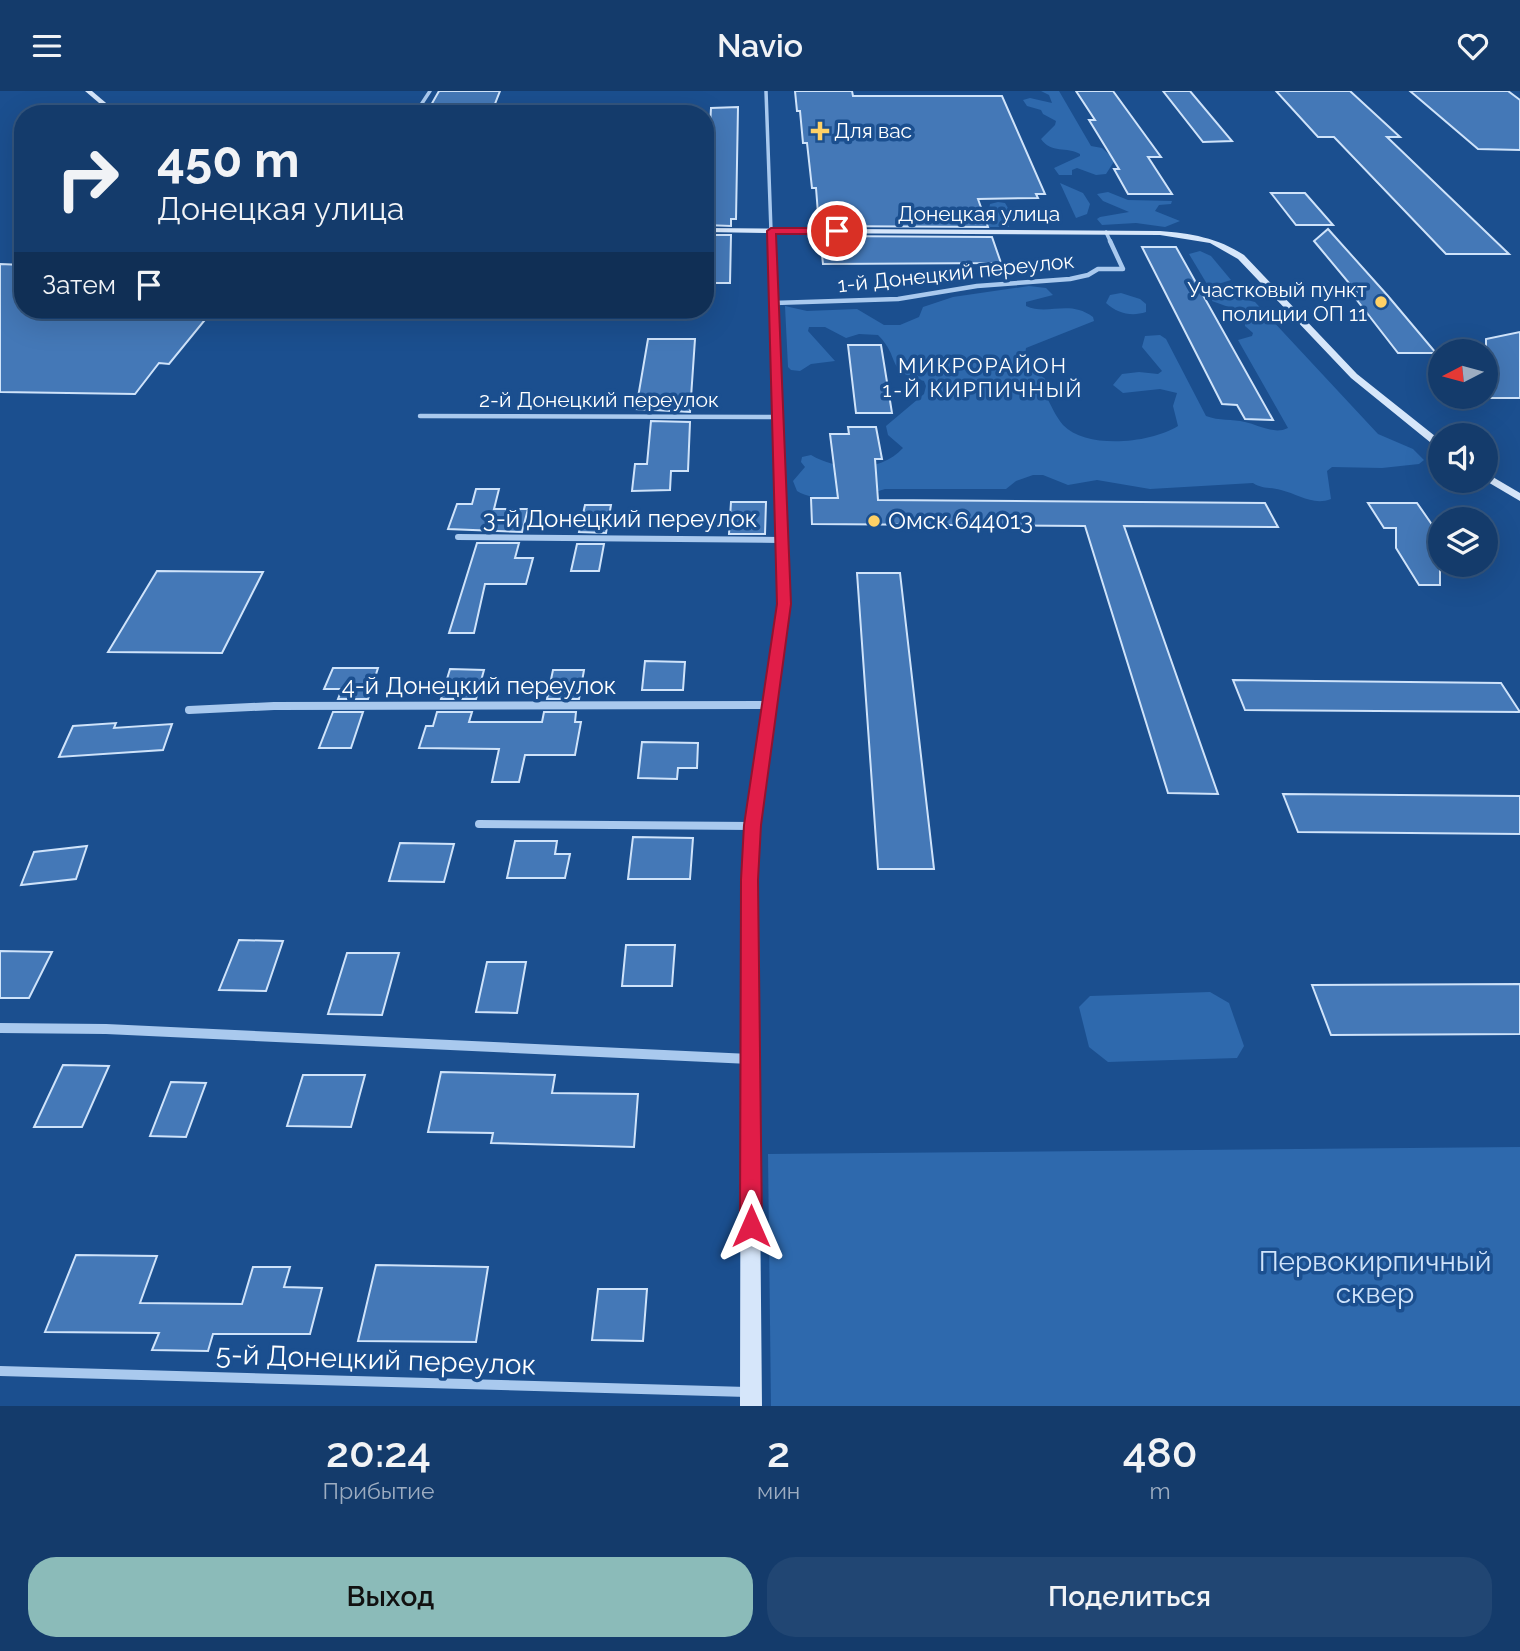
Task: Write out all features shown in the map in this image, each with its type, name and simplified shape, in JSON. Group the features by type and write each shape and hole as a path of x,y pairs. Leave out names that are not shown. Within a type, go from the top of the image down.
{"street":[{"path":"88,91 105,105"},
{"path":"751,1399 748,911 753,825 784,604 766,91"},
{"name":"Донецкая улица","path":"714,230 1160,233 1210,240 1228,247 1241,257 1354,376 1428,436"},
{"name":"1-й Донецкий переулок","path":"774,303 898,299 977,286 1070,279 1088,275 1098,269 1124,269 1106,232"},
{"name":"2-й Донецкий переулок","path":"420,416 778,417"},
{"path":"1498,484 1520,498"},
{"name":"3-й Донецкий переулок","path":"458,537 781,540"},
{"name":"4-й Донецкий переулок","path":"189,710 274,706 769,705"},
{"path":"479,824 753,825"},
{"path":"0,1028 120,1030 751,1059"},
{"name":"5-й Донецкий переулок","path":"0,1371 751,1399"}],"green space":[{"path":"1041,91 1059,91 1091,146 1102,148 1115,160 1106,174 1096,175 1077,168 1072,170 1072,175 1059,175 1054,168 1080,154 1049,147 1041,139 1056,121 1041,110 1027,106 1023,100 1030,98 1052,103 1049,95"},
{"path":"1060,183 1083,193 1090,204 1087,214 1076,218"},
{"path":"1108,192 1128,200 1172,201 1171,204 1159,205 1155,211 1180,221 1165,227 1136,223 1102,225 1097,219 1100,217 1129,212 1103,201 1097,194"},
{"path":"1005,203 1008,208 1009,227 912,227 910,223 988,215 990,204"},
{"path":"1200,251 1211,256 1231,280 1215,285 1207,284 1189,254"},
{"path":"1029,286 1046,288 1053,295 1026,302 1026,306 1034,309 1076,309 1093,317 1094,321 1026,348 1024,362 1049,382 1046,396 1060,422 1074,433 1103,441 1136,440 1152,437 1178,426 1173,406 1177,393 1160,389 1123,393 1113,385 1122,374 1158,374 1162,371 1142,347 1145,336 1160,335 1166,339 1206,416 1245,422 1272,430 1288,428 1238,340 1252,336 1253,333 1245,326 1245,319 1234,309 1212,301 1223,294 1255,302 1378,434 1413,449 1424,460 1419,464 1382,468 1332,467 1327,471 1331,499 1324,501 1306,499 1253,483 1150,489 1097,480 1068,485 1043,475 1033,475 1016,481 1006,489 885,489 853,497 829,499 797,491 793,481 805,467 801,462 802,457 811,455 834,464 859,467 883,462 894,456 903,448 888,435 886,426 924,394 926,386 924,381 903,373 898,368 878,335 859,334 846,338 825,327 809,327 808,331 835,361 811,364 800,371 791,370 788,367 785,306 807,311 857,309 884,325 900,325 919,317 923,307 953,297"},
{"path":"1121,293 1140,299 1146,304 1146,312 1125,313 1106,303 1110,295"},
{"path":"1210,992 1229,1003 1244,1046 1237,1058 1108,1062 1089,1047 1079,1007 1090,996"},
{"name":"Первокирпичный сквер","path":"1520,1147 1520,1406 771,1406 768,1154"}],"building":[{"path":"439,91 500,91 495,105 431,105"},
{"path":"795,91 852,91 853,96 1002,96 1045,194 1036,194 1038,198 978,199 988,227 819,226 816,188 812,188 807,143 803,143"},
{"path":"1076,91 1113,91 1161,157 1148,157 1172,194 1128,194 1114,169 1119,169 1089,120 1095,120"},
{"path":"1163,91 1190,91 1232,141 1203,142"},
{"path":"1276,91 1350,91 1400,137 1387,137 1509,254 1446,254 1334,137 1318,137"},
{"path":"1410,91 1508,91 1520,100 1520,150 1478,149"},
{"path":"738,107 736,219 731,219 731,226 714,225 714,108"},
{"path":"1271,193 1305,193 1333,225 1296,225"},
{"path":"1328,229 1428,344 1428,353 1398,353 1353,295 1359,295 1314,241"},
{"path":"714,235 731,235 730,283 714,283"},
{"path":"820,236 992,237 1001,263 823,264"},
{"path":"1142,247 1176,247 1273,420 1245,419 1237,405 1222,404"},
{"path":"0,264 14,265 14,319 206,319 169,364 159,363 135,394 0,392"},
{"path":"1520,332 1520,398 1498,398 1498,339 1486,339"},
{"path":"648,339 695,339 690,412 636,409"},
{"path":"848,345 881,345 892,413 856,413"},
{"path":"651,421 690,422 688,471 671,471 670,490 632,491 635,464 647,464"},
{"path":"848,427 876,427 882,459 875,459 878,500 1265,503 1278,527 1124,526 1218,794 1168,793 1085,526 812,524 811,498 838,498 830,434 849,434"},
{"path":"476,489 499,489 494,509 528,509 522,532 448,529 457,504 472,504"},
{"path":"731,502 766,502 765,534 729,534"},
{"path":"1368,503 1417,503 1428,519 1428,577 1440,577 1440,585 1419,585 1396,548 1396,528 1384,528"},
{"path":"585,505 611,505 606,533 579,532"},
{"path":"477,543 519,543 515,558 533,558 526,584 485,584 474,633 449,633"},
{"path":"577,544 604,544 599,571 571,571"},
{"path":"157,571 263,572 222,653 108,652"},
{"path":"857,573 900,573 934,869 878,869"},
{"path":"645,661 685,662 683,690 642,690"},
{"path":"333,668 378,668 368,699 338,699 342,689 324,689"},
{"path":"450,669 484,670 476,699 441,699"},
{"path":"553,670 584,670 579,699 547,699"},
{"path":"1233,680 1501,683 1520,712 1245,710"},
{"path":"333,712 363,712 351,748 319,748"},
{"path":"437,712 472,712 469,722 542,722 544,712 576,712 575,722 581,722 575,755 525,755 519,782 492,782 499,749 419,748 426,726 433,726"},
{"path":"116,723 114,728 172,724 163,750 59,757 73,726"},
{"path":"642,742 698,743 697,768 678,768 677,779 638,778"},
{"path":"1283,794 1520,796 1520,834 1298,832"},
{"path":"633,837 693,838 690,879 628,879"},
{"path":"515,841 557,841 555,854 570,854 565,878 507,878"},
{"path":"400,843 454,844 444,882 389,881"},
{"path":"87,846 76,879 21,885 34,852"},
{"path":"239,940 283,941 266,991 219,990"},
{"path":"626,945 675,945 672,986 622,986"},
{"path":"0,951 52,952 29,998 0,998"},
{"path":"347,953 399,953 382,1015 328,1014"},
{"path":"487,962 526,962 517,1013 476,1012"},
{"path":"1520,984 1520,1034 1331,1035 1312,985"},
{"path":"63,1065 109,1066 82,1127 34,1127"},
{"path":"441,1072 555,1075 552,1093 638,1094 634,1147 491,1143 493,1133 428,1132"},
{"path":"303,1075 365,1075 351,1127 287,1126"},
{"path":"171,1082 206,1083 186,1137 150,1136"},
{"path":"76,1255 157,1256 140,1303 242,1304 253,1267 290,1267 284,1287 322,1288 310,1334 213,1334 208,1351 152,1350 159,1333 45,1332"},
{"path":"376,1265 488,1267 476,1342 358,1341"},
{"path":"598,1289 647,1289 643,1341 592,1340"}],"place":[{"name":"Для вас","path":"820,131"},
{"name":"Участковый пункт полиции ОП 11","path":"1381,302"},
{"name":"Омск 644013","path":"874,521"}],"district":[{"name":"МИКРОРАЙОН 1-Й КИРПИЧНЫЙ","path":"983,378"}],"route":[{"path":"751,1226 749,880 753,825 784,604 771,231 837,231"}]}
